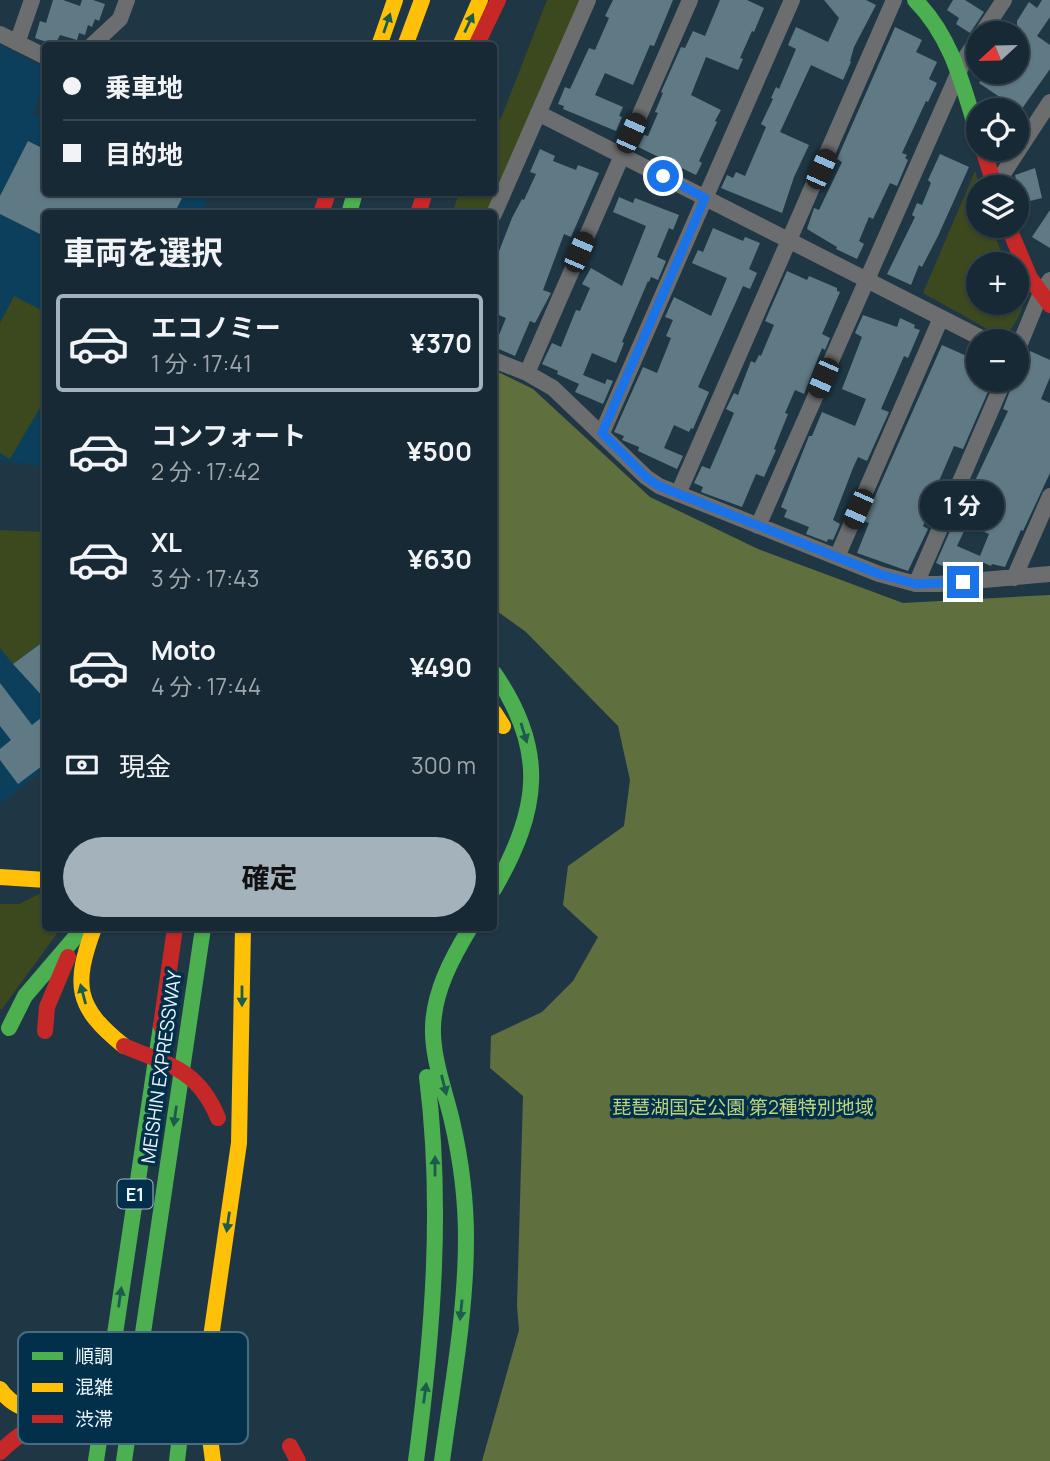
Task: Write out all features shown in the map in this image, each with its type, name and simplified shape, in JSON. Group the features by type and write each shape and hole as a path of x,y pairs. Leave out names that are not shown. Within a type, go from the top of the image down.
{"main road":[{"path":"380,42 395,0"},
{"path":"406,42 422,0"},
{"path":"462,42 480,0"},
{"path":"479,42 498,0"},
{"path":"495,42 514,0"},
{"path":"915,0 942,32 966,98"},
{"path":"1013,238 1025,270 1045,300"},
{"path":"497,678 512,701 524,731 532,771 526,822 497,884"},
{"path":"497,710 516,778 510,825 497,855"},
{"path":"0,877 42,880"},
{"path":"9,1028 25,996 84,931"},
{"path":"44,1031 47,1007 85,931"},
{"path":"85,931 79,979 89,1014 124,1046 199,1083 211,1100 221,1135"},
{"name":"MEISHIN EXPRESSWAY","path":"115,1332 175,931"},
{"name":"MEISHIN EXPRESSWAY","path":"143,1332 203,931"},
{"path":"212,1332 239,1143 243,931"},
{"path":"416,1461 427,1375 435,1256 435,1152 423,1032 424,1006 432,972 452,931"},
{"path":"442,1461 462,1303 466,1205 461,1165 435,1047 433,1025 447,970 468,931"},
{"path":"194,1332 195,1328"},
{"path":"0,1389 11,1402 18,1406"},
{"path":"0,1452 18,1435"},
{"path":"182,1444 197,1461"},
{"path":"289,1446 307,1459"}],"street":[{"path":"17,43 32,0"},
{"path":"95,42 120,19 127,0"},
{"path":"496,210 588,0"},
{"path":"527,373 690,0"},
{"path":"602,433 792,0"},
{"path":"678,494 894,0"},
{"path":"990,21 1004,0"},
{"path":"0,34 42,55"},
{"path":"758,526 966,60"},
{"path":"1002,175 1050,102"},
{"path":"538,113 966,330"},
{"path":"1029,329 1045,300 1050,280"},
{"path":"837,557 941,318"},
{"path":"497,361 527,373 553,388 646,477 659,486 879,574 916,584 1050,574"},
{"path":"916,584 999,392"},
{"path":"1014,578 1050,496"}],"shaded area":[{"path":"0,44 42,67 42,88 33,115 42,119 42,196 208,196 203,210 42,210 42,467 0,460"},
{"path":"0,530 42,532 42,771 0,804"}],"green space":[{"path":"547,0 580,0 497,192 497,122 502,116"},
{"path":"966,192 966,238 996,238 1001,252 966,252 966,315 1019,315 1018,318 1010,329 988,329 923,293"},
{"path":"458,196 495,196 489,210 453,210"},
{"path":"14,296 42,310 42,404 10,459 0,453 0,323"},
{"name":"琵琶湖国定公園 第2種特別地域","path":"497,371 533,389 650,497 758,549 903,603 1050,595 1050,1461 482,1461 519,1330 517,1306 523,1096 490,1068 491,1036 542,1012 573,981 598,937 563,905 568,866 624,826 630,780 618,726 526,632 497,611"},
{"path":"0,530 42,532 42,647 39,644 13,664 0,648"},
{"path":"42,892 42,931 59,931 0,1009 0,904 19,904"}],"building":[{"path":"53,0 63,0 80,6 82,0 105,4 99,21 95,19 92,27 88,25 85,35 79,33 77,40 60,35 56,42 35,38 40,21 46,23"},
{"path":"613,0 673,0 654,46 650,45 633,85 605,73 595,95 623,107 616,131 563,109 564,106 558,104 565,87 570,89 589,48 595,50 609,18 605,16"},
{"path":"720,0 747,0 764,8 740,58 743,59 738,70 706,57 691,95 721,110 699,161 702,163 696,175 638,147 644,135 648,136 658,113 655,112 663,93 661,92 681,47 685,48 693,31 705,36"},
{"path":"824,0 866,0 876,5 854,47 843,80 811,65 780,132 809,145 794,177 782,213 721,188 727,175 733,178 736,172 745,176 766,127 761,124 773,99 771,98 776,87 779,89 796,49 788,45 796,27 828,42 839,18"},
{"path":"953,0 965,0 984,12 978,21 966,21 966,30 956,24 959,18 947,10"},
{"path":"1042,0 1050,0 1050,17 1037,36 1050,45 1050,69 1029,99 1001,98 980,84 1029,84 1029,21 1017,21 1029,2 1037,8"},
{"path":"895,27 922,40 916,52 937,62 929,79 937,83 902,153 907,155 905,158 908,160 897,186 890,183 873,219 869,217 859,241 864,244 857,259 836,249 837,247 807,229 814,208 819,210 842,162 837,159"},
{"path":"28,141 42,148 42,196 183,196 176,210 42,210 42,235 0,214 0,196"},
{"path":"540,149 555,156 553,161 576,170 578,165 599,173 571,237 564,234 543,290 551,293 535,323 530,321 515,356 497,348 497,340 506,318 497,314 497,256 512,218 536,174 530,172"},
{"path":"940,154 969,167 938,236 922,267 919,265 911,285 887,274 915,217 912,215 917,203 922,205 931,183 928,180"},
{"path":"1035,168 1042,198 1029,201 1029,175 1015,175"},
{"path":"619,197 633,203 635,198 679,215 673,230 669,228 657,257 666,261 658,280 651,277 648,281 616,363 592,353 583,375 605,384 607,379 613,381 603,404 575,392 579,384 542,364 552,343 561,347 576,310 580,311 590,288 582,284 591,268 622,286 646,226 613,212"},
{"path":"1050,210 1050,248 1032,237"},
{"path":"713,228 743,241 745,237 760,243 749,269 757,273 750,289 743,286 698,387 709,392 693,429 689,432 674,425 664,448 683,456 677,469 638,451 639,447 622,440 624,436 614,432 643,367 657,373 671,338 666,336 673,320 665,317 674,297 711,316 727,278 692,263 698,250 703,252"},
{"path":"787,271 807,280 809,276 837,288 840,292 822,334 830,338 825,350 822,348 804,394 795,390 785,413 788,414 774,449 776,450 764,477 756,474 742,507 701,492 703,487 694,483 702,466 710,469 734,413 726,409 734,393 738,395 751,361 755,363 759,355 761,356 774,325 765,321"},
{"path":"863,315 897,327 900,318 920,330 908,358 904,356 881,409 889,412 867,461 858,457 853,468 833,520 840,524 833,540 828,539 827,542 806,534 809,527 784,517 787,510 781,507 809,436 812,436 822,412 855,426 866,399 842,389 862,337 855,333"},
{"path":"942,345 966,356 966,392 988,392 963,449 954,446 936,488 943,492 937,506 932,504 923,526 928,529 908,571 857,553 869,523 864,521"},
{"path":"1030,351 1050,360 1050,377 1041,399 1050,403 1050,473 1005,567 982,562 979,568 962,562 956,572 936,563 953,524 965,529 957,546 980,556 989,534 964,523 980,485 974,483 1008,411 1003,409 1009,392 1029,392"},
{"path":"40,644 42,646 42,696 13,664"},
{"path":"0,683 32,725 42,717 42,766 18,784 0,760 0,749 11,740 0,726"}],"traffic: fast":[{"path":"915,0 928,14 947,46 966,98"},
{"path":"350,210 354,196"},
{"path":"497,678 523,729 530,755 531,781 521,833 497,883"},
{"path":"143,1332 203,931"},
{"path":"442,1461 461,1322 466,1223 458,1150 437,1062 433,1027 440,988 468,931"},
{"path":"9,1028 25,996 78,934"},
{"path":"115,1332 161,1026"},
{"path":"416,1461 434,1269 434,1173 427,1077"},
{"path":"96,1461 99,1444"},
{"path":"124,1461 127,1444"},
{"path":"177,1461 179,1444"}],"traffic: slow":[{"path":"380,42 395,0"},
{"path":"406,42 422,0"},
{"path":"462,42 480,0"},
{"path":"497,717 503,726"},
{"path":"0,877 42,880"},
{"path":"93,931 83,965 83,994 87,1007 96,1019 124,1046"},
{"path":"212,1332 239,1143 243,931"},
{"path":"0,1389 18,1405"},
{"path":"211,1444 213,1461"}],"traffic: jam":[{"path":"478,42 498,0"},
{"path":"987,161 991,175"},
{"path":"322,210 327,196"},
{"path":"419,210 424,196"},
{"path":"1013,238 1030,278 1050,305"},
{"path":"161,1026 175,931"},
{"path":"45,1031 47,1007 68,957"},
{"path":"124,1046 168,1064 191,1079 201,1089 218,1118"},
{"path":"0,1452 18,1436"},
{"path":"290,1446 298,1461"}],"route":[{"path":"663,176 705,198 602,433 646,477 659,486 879,574 916,584 963,582"}]}
